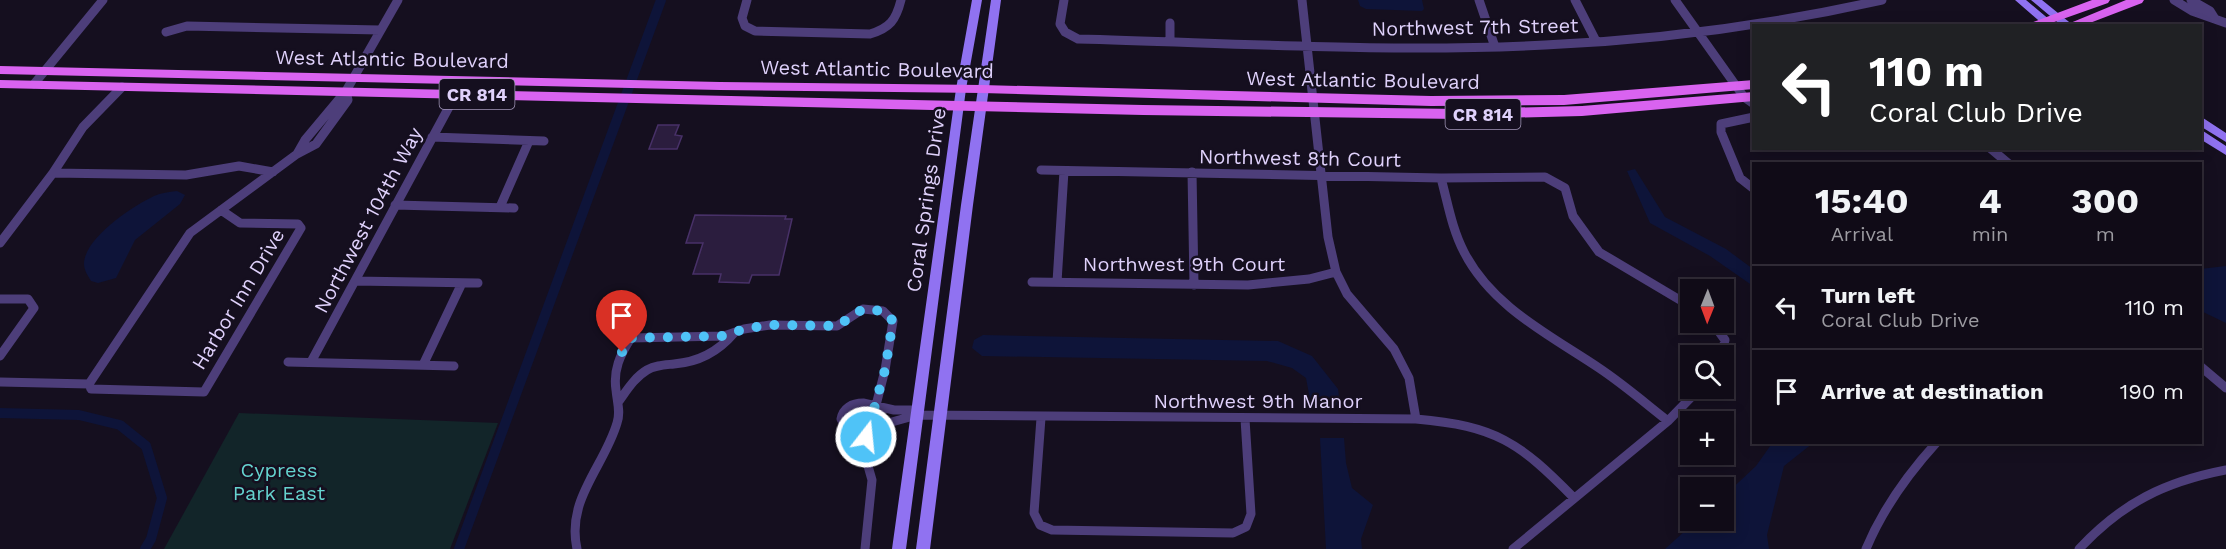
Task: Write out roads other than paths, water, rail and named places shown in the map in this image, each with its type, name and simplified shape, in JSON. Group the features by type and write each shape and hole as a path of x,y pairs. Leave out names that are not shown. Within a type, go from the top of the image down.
{"main road":[{"name":"Coral Springs Drive","path":"899,549 958,105 977,0"},
{"name":"Coral Springs Drive","path":"923,549 982,89 996,0"},
{"path":"2020,0 2051,21"},
{"path":"2036,0 2051,21"},
{"path":"2051,21 2104,0"},
{"path":"2074,24 2138,0"},
{"name":"West Atlantic Boulevard","path":"0,70 982,89 1492,114 1582,111 1747,96"},
{"name":"West Atlantic Boulevard","path":"0,84 980,106 1313,105"},
{"path":"2202,121 2226,138"},
{"path":"2202,134 2226,151"}],"street":[{"path":"34,84 103,0"},
{"path":"297,154 301,142 325,118 333,102 346,91 398,0"},
{"path":"747,0 742,18 745,26 755,31 870,34 886,30 895,22 901,0"},
{"name":"Northwest 7th Street","path":"1064,0 1059,21 1061,29 1067,35 1078,39 1495,47 1698,33 1752,25"},
{"path":"1302,0 1328,237 1336,272 1347,294 1394,349 1409,378 1416,419"},
{"path":"1479,0 1495,47"},
{"path":"1575,0 1596,41"},
{"path":"1675,0 1747,96 1752,119 1721,124 1720,132 1740,178 1752,187"},
{"path":"1843,0 1851,8"},
{"name":"Northwest 7th Street","path":"1758,24 1851,8 1882,0"},
{"path":"2174,0 2203,11"},
{"path":"2180,0 2226,23"},
{"path":"2191,0 2203,11"},
{"path":"1170,23 1170,41"},
{"path":"166,32 187,26 380,30"},
{"path":"0,243 53,173 83,127 123,87"},
{"path":"89,384 190,233 297,154 316,144 348,100 346,91"},
{"name":"Northwest 104th Way","path":"311,362 456,94"},
{"path":"325,118 335,118"},
{"path":"432,137 544,141"},
{"path":"500,207 529,141"},
{"path":"1992,150 2006,162"},
{"path":"53,173 186,175 225,166 247,165 273,172"},
{"name":"Northwest 8th Court","path":"1041,170 1442,178 1545,177 1565,188 1573,216 1599,252 1680,300"},
{"path":"1057,282 1064,171"},
{"path":"1192,172 1194,285"},
{"path":"1442,178 1455,232 1469,260 1487,284 1509,307 1533,326 1618,382 1668,421"},
{"path":"395,206 514,208"},
{"name":"Harbor Inn Drive","path":"0,382 89,384 91,389 204,392 301,228 298,224 240,223 221,210"},
{"name":"Northwest 9th Court","path":"1032,282 1194,285 1279,283 1310,279 1336,272"},
{"path":"355,280 478,283"},
{"path":"423,365 462,283"},
{"path":"0,299 28,299 34,308 0,356"},
{"path":"578,549 573,530 575,513 611,442 621,410 614,380 622,352 630,338 724,336 770,325 837,326 863,309 883,311 893,321 892,339 867,432 864,452 872,480 865,549"},
{"path":"619,401 642,373 654,366 699,360 712,355 725,345 734,333"},
{"path":"288,362 454,366"},
{"path":"2202,368 2226,388"},
{"path":"1513,549 1668,421 1689,399"},
{"path":"854,404 876,404 895,410 913,410 917,415 904,421 881,424 867,432 844,426 841,419 842,411 854,404"},
{"name":"Northwest 9th Manor","path":"917,415 1041,418 1416,419 1451,422 1481,429 1527,453 1574,498"},
{"path":"1041,418 1034,513 1040,525 1052,530 1233,533 1246,527 1251,514 1245,419"},
{"path":"1866,549 1882,512 1904,478 1935,444"},
{"path":"2079,549 2121,510 2160,490 2205,473 2226,470"}],"waterway":[{"path":"459,549 661,0"},
{"path":"0,413 79,415 120,425 146,446 162,498 151,539 145,549"}],"park label":[{"name":"Cypress Park East","path":"279,482"}]}
